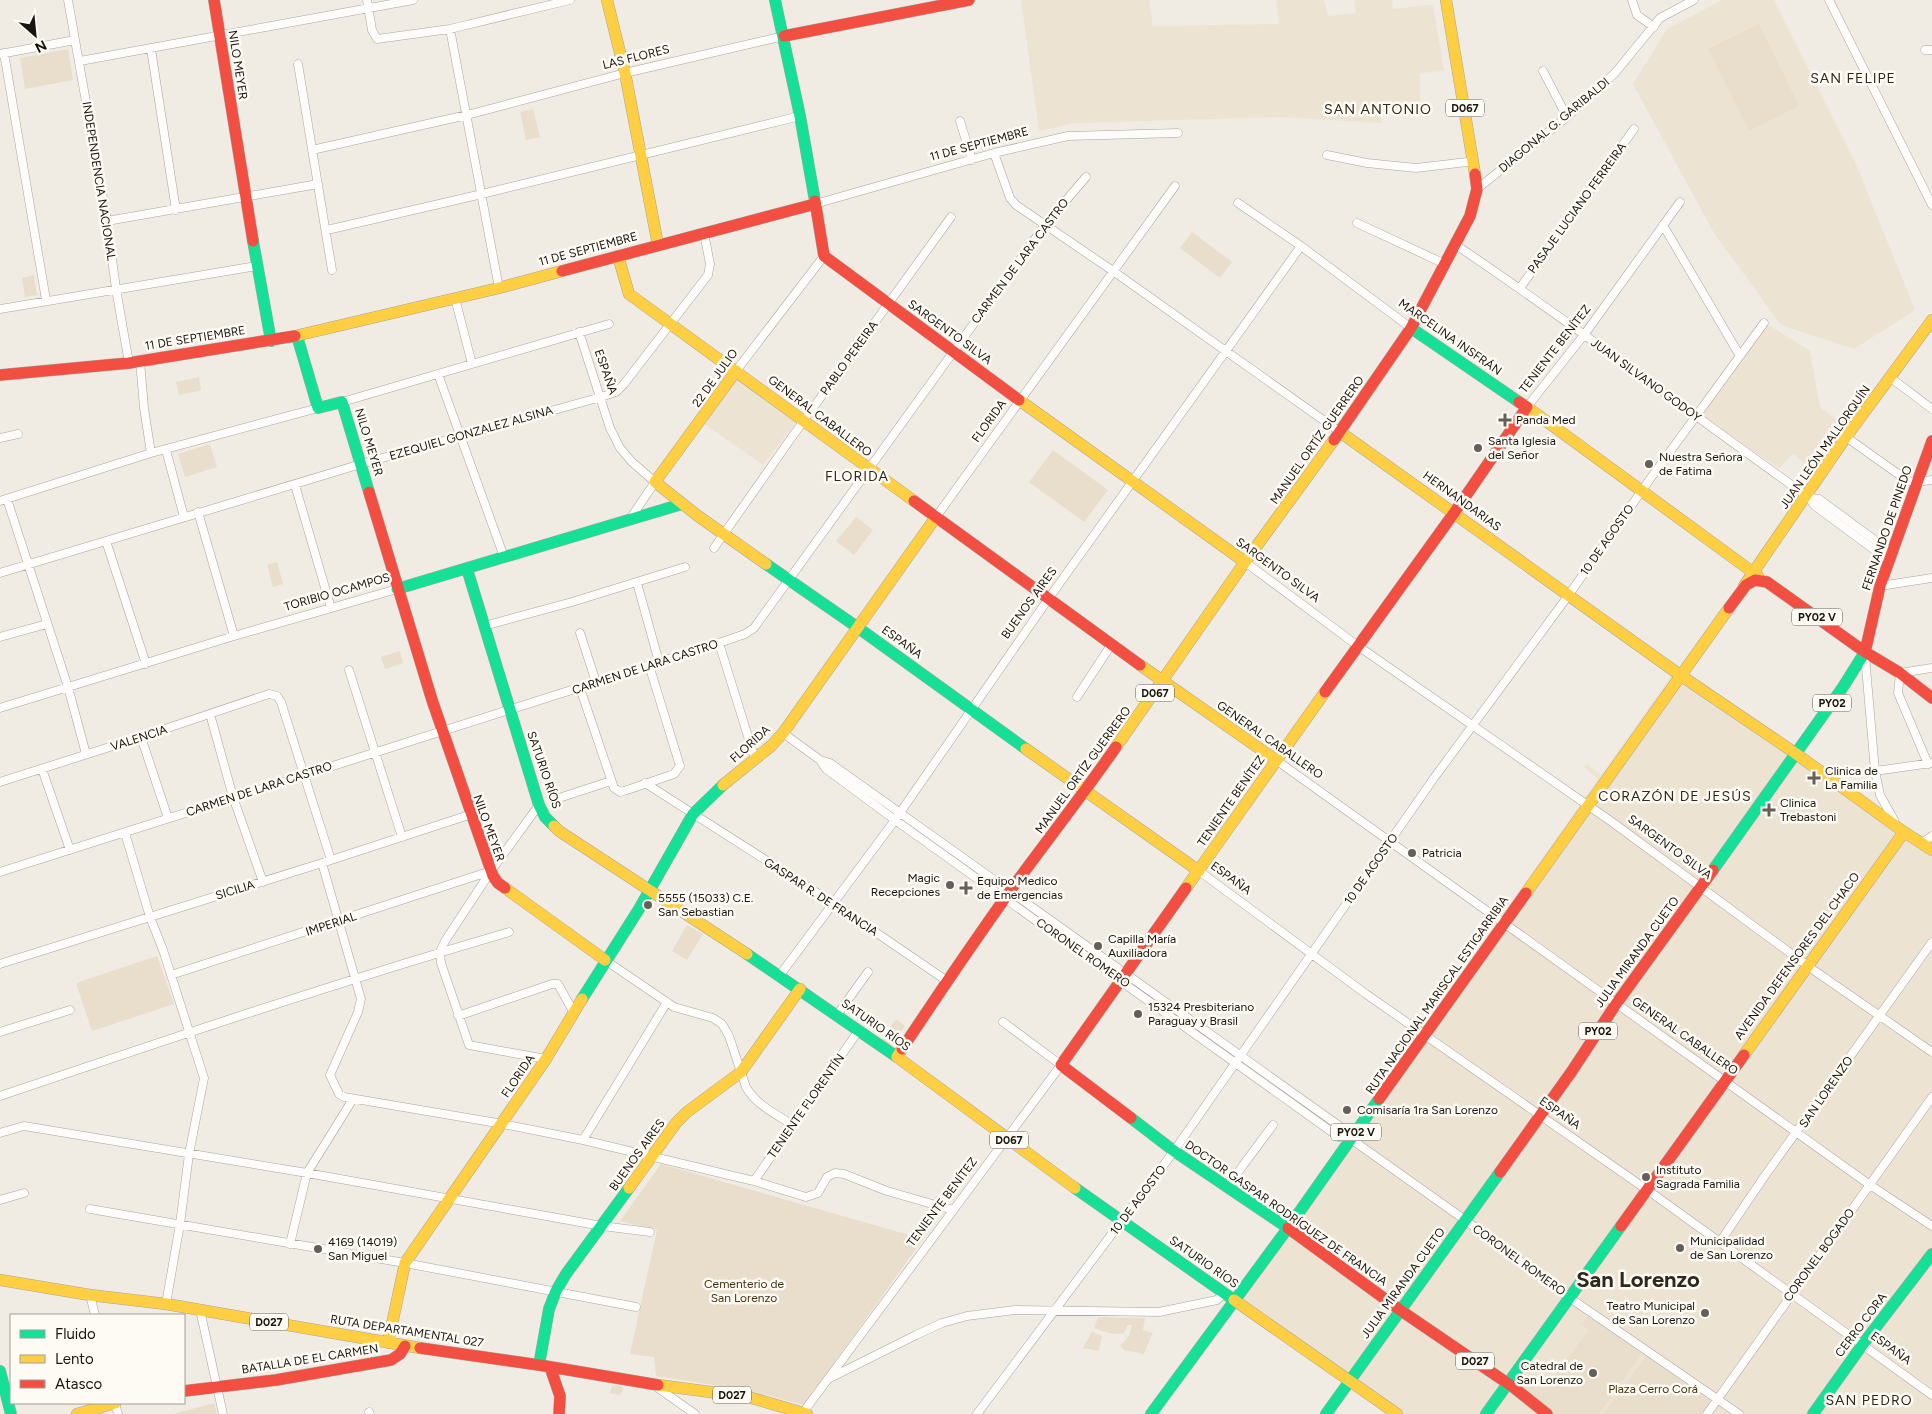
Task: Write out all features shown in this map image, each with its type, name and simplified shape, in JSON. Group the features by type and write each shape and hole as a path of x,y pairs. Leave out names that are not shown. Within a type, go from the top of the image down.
{"main road":[{"name":"NILO MEYER","path":"214,0 257,266 271,340"},
{"path":"607,0 625,73 658,245"},
{"path":"775,0 800,116 824,256"},
{"name":"LAS FLORES","path":"784,36 939,2 969,0"},
{"name":"D067","path":"1438,0 1467,162 1470,216"},
{"name":"D067","path":"1411,328 1470,216 1477,188 1446,0"},
{"name":"11 DE SEPTIEMBRE","path":"0,375 135,362 297,336 499,288 815,204"},
{"name":"GENERAL CABALLERO","path":"618,256 629,294 1163,682 1276,760"},
{"name":"SARGENTO SILVA","path":"824,256 952,352 1245,562"},
{"name":"JUAN LEÓN MALLORQUÍN","path":"1741,590 1809,497 1846,437 1932,320"},
{"name":"MARCELINA INSFRÁN","path":"1411,328 1527,407 1768,582"},
{"name":"MANUEL ORTÍZ GUERRERO","path":"897,1056 947,981 1086,791 1245,562 1340,432 1411,328"},
{"path":"297,336 318,408 342,402"},
{"name":"22 DE JULIO","path":"655,482 736,371"},
{"name":"NILO MEYER","path":"342,402 362,464 397,589 469,815 491,871 498,883 605,960"},
{"name":"TENIENTE BENÍTEZ","path":"1061,1065 1527,407"},
{"name":"HERNANDARIAS","path":"1340,432 1454,512 1568,596 1932,850"},
{"name":"FERNANDO DE PINEDO","path":"1865,652 1880,586 1932,440"},
{"name":"ESPAÑA","path":"655,482 682,504 788,580 857,626 970,710 1198,871"},
{"name":"TORIBIO OCAMPOS","path":"397,589 682,504"},
{"name":"FLORIDA","path":"388,1343 405,1263 546,1060 605,960 639,909 693,814 710,796 771,746 783,733 936,517"},
{"name":"SATURIO RÍOS","path":"467,569 539,805 545,817 559,831 780,975 897,1056 1226,1300 1397,1414"},
{"path":"1741,590 1752,581 1762,580 1768,582"},
{"name":"PY02 V","path":"1768,582 1932,698"},
{"name":"RUTA NACIONAL MARISCAL ESTIGARRIBIA","path":"1151,1414 1226,1300 1288,1228 1741,590"},
{"name":"JULIA MIRANDA CUETO","path":"1326,1414 1540,1116 1616,1004 1843,687 1865,652"},
{"name":"AVENIDA DEFENSORES DEL CHACO","path":"1493,1414 1510,1386 1650,1192 1904,832"},
{"name":"BUENOS AIRES","path":"544,1366 549,1309 556,1291 652,1156 687,1112 741,1072 800,989"},
{"name":"DOCTOR GASPAR RODRÍGUEZ DE FRANCIA","path":"1061,1065 1174,1151 1288,1228 1547,1414"},
{"name":"CERRO CORA","path":"1813,1414 1863,1344 1932,1254"},
{"name":"RUTA DEPARTAMENTAL 027","path":"0,1280 90,1295 166,1304 405,1346 544,1366 655,1385 748,1397 804,1414"},
{"name":"BATALLA DE EL CARMEN","path":"185,1391 276,1380 391,1360 400,1354 405,1346"},
{"path":"544,1366 560,1396 559,1414"},
{"path":"0,1371 10,1414"},
{"name":"AVENIDA DEFENSORES DEL CHACO","path":"1486,1414 1510,1386"},
{"path":"77,1414 112,1404"}],"street":[{"name":"INDEPENDENCIA NACIONAL","path":"68,0 107,222 116,289 135,362 150,453"},
{"path":"80,61 220,36 368,4 413,0"},
{"path":"368,4 372,30 378,39 450,29 570,0"},
{"path":"1632,0 1635,13 1654,27"},
{"name":"DIAGONAL G. GARIBALDI","path":"1477,188 1567,117 1615,73 1660,18 1694,0"},
{"path":"1829,0 1932,205"},
{"path":"450,29 499,288"},
{"name":"LAS FLORES","path":"312,150 467,115 625,73 784,36"},
{"path":"46,300 2,53 74,40"},
{"path":"151,48 176,210"},
{"path":"298,64 332,270"},
{"path":"1543,71 1567,117"},
{"path":"326,230 800,116"},
{"path":"960,121 972,160"},
{"name":"PASAJE LUCIANO FERREIRA","path":"1520,288 1634,129"},
{"name":"11 DE SEPTIEMBRE","path":"815,204 994,153 1068,136 1086,134 1178,133"},
{"name":"HERNANDARIAS","path":"994,153 1010,198 1016,205 1113,271 1340,432"},
{"path":"1327,155 1367,163 1416,168 1467,162"},
{"name":"CARMEN DE LARA CASTRO","path":"0,872 745,634 754,628 870,470 952,352 1045,225 1086,177"},
{"path":"107,222 318,184"},
{"name":"FLORIDA","path":"936,517 1175,186"},
{"name":"TENIENTE BENÍTEZ","path":"1527,407 1584,336 1680,202"},
{"name":"MARCELINA INSFRÁN","path":"1238,203 1301,246 1411,328"},
{"name":"PABLO PEREIRA","path":"714,548 951,217"},
{"path":"1357,223 1445,264"},
{"path":"1663,225 1740,356"},
{"name":"EZEQUIEL GONZALEZ ALSINA","path":"0,573 198,512 459,436 601,398 616,392 671,325 708,275 710,264 704,233"},
{"name":"JUAN SILVANO GODOY","path":"1456,245 1520,288 1809,497 1815,506 1890,556"},
{"name":"BUENOS AIRES","path":"780,975 895,820 1049,598 1301,246"},
{"name":"22 DE JULIO","path":"736,371 824,256"},
{"path":"0,309 257,266"},
{"path":"455,298 472,364"},
{"name":"10 DE AGOSTO","path":"977,1414 1174,1151 1473,725 1764,323"},
{"path":"342,402 609,324"},
{"name":"ESPAÑA","path":"579,332 610,428 620,448 632,462 655,482"},
{"path":"438,374 504,557"},
{"path":"1890,378 1932,409"},
{"path":"86,754 68,687 28,565 4,500 150,453 318,408"},
{"path":"0,438 18,434"},
{"path":"1846,437 1908,481 1932,480"},
{"path":"166,450 184,517"},
{"name":"22 DE JULIO","path":"630,518 655,482"},
{"path":"295,485 331,608"},
{"path":"198,512 234,636"},
{"path":"106,541 146,664"},
{"name":"SARGENTO SILVA","path":"1245,562 1358,646 1588,806 1701,886 1810,967 1932,1052"},
{"path":"484,626 637,583 685,567"},
{"path":"1880,586 1932,578"},
{"path":"637,583 660,662"},
{"name":"TORIBIO OCAMPOS","path":"0,708 234,636 397,589"},
{"path":"0,638 47,624"},
{"path":"580,633 596,682"},
{"path":"718,643 755,759"},
{"path":"1077,697 1112,645"},
{"name":"FERNANDO DE PINEDO","path":"1865,652 1875,771 1884,804 1904,832"},
{"path":"580,688 614,788 620,792 674,774 680,766 649,665"},
{"path":"1875,771 1930,763 1898,693 1900,674 1932,668"},
{"path":"348,670 402,837"},
{"name":"VALENCIA","path":"0,782 269,694 276,696 281,702 304,774"},
{"path":"210,714 233,797 263,882"},
{"name":"CORONEL ROMERO","path":"783,733 820,760 830,763 895,820 1009,895"},
{"path":"141,737 168,818"},
{"name":"GENERAL CABALLERO","path":"1276,760 1870,1185 1932,1226"},
{"path":"42,769 70,850"},
{"path":"304,774 331,860"},
{"path":"562,797 611,781"},
{"name":"GASPAR R. DE FRANCIA","path":"645,783 833,904 947,981"},
{"name":"CORONEL ROMERO","path":"854,785 899,812 1009,895 1124,977 1242,1055 1345,1130 1351,1139 1572,1299 1739,1414"},
{"path":"539,805 491,871 445,940 440,952 441,963 469,1045 546,1060"},
{"name":"SICILIA","path":"0,964 469,815"},
{"path":"125,833 150,917 204,1078 189,1154 180,1224 166,1304"},
{"path":"1921,843 1932,836"},
{"path":"322,863 361,999 358,1012 330,1075 339,1094 353,1099 502,1124 583,1140 754,1180 806,1197 818,1193 827,1177 835,1173 844,1174 887,1191 953,1210"},
{"name":"IMPERIAL","path":"171,975 491,871"},
{"name":"ESPAÑA","path":"1198,871 1426,1036 1650,1192 1932,1395"},
{"path":"0,1096 190,1032 440,952 509,932"},
{"name":"SAN LORENZO","path":"1720,1242 1932,942"},
{"name":"NILO MEYER","path":"605,960 674,1006 713,1018 722,1024 729,1036 750,1094 761,1104 793,1125"},
{"path":"837,1015 868,972"},
{"name":"CORONEL ROMERO","path":"1124,977 1236,1063 1339,1137 1351,1139"},
{"path":"458,1016 552,984 558,984 562,988 574,1013"},
{"path":"583,1140 667,1002"},
{"path":"0,1032 70,1010"},
{"path":"1003,1022 1061,1065"},
{"name":"TENIENTE FLORENTÍN","path":"754,1180 859,1030"},
{"name":"TENIENTE BENÍTEZ","path":"804,1414 826,1380 1061,1065"},
{"name":"CORONEL BOGADO","path":"1707,1414 1791,1293 1932,1097"},
{"path":"290,1244 307,1173 353,1099"},
{"path":"1227,1187 1273,1125"},
{"path":"0,1134 24,1126 307,1173 602,1226 650,1232"},
{"path":"0,1200 24,1192"},
{"path":"90,1209 405,1263 636,1307"},
{"path":"90,1295 95,1314"},
{"path":"826,1380 875,1354 942,1323 990,1312 1015,1310 1159,1312 1226,1300"},
{"path":"200,1310 223,1414"},
{"path":"655,1385 695,1414"},
{"path":"682,1404 689,1389"}],"shaded area":[{"path":"1021,0 1149,0 1153,26 1279,24 1276,0 1324,0 1328,16 1356,13 1354,0 1392,0 1393,9 1433,5 1444,71 1420,73 1420,108 1379,109 1382,123 1280,117 1075,123 1039,131"},
{"path":"1722,0 1774,0 1855,162 1915,310 1854,349 1781,325 1714,233 1633,84 1667,29"},
{"path":"1767,324 1810,351 1820,407 1845,426 1813,469 1793,454 1779,468 1708,422 1699,414"},
{"path":"736,377 797,421 763,465 703,423"},
{"path":"1676,669 1932,846 1932,1414 1390,1414 1230,1302 1598,779 1584,767 1587,764 1601,775"}],"green space":[{"path":"1759,24 1799,106 1749,131 1708,49"},
{"path":"68,49 73,80 25,89 20,58"},
{"path":"533,109 540,137 526,140 520,112"},
{"path":"1192,232 1232,262 1220,278 1180,248"},
{"path":"34,275 37,295 25,297 22,278"},
{"path":"199,377 201,390 179,395 176,382"},
{"path":"210,444 217,467 185,477 178,454"},
{"path":"1053,450 1108,490 1084,522 1029,482"},
{"path":"856,517 873,530 854,555 836,541"},
{"path":"277,562 283,584 273,587 267,565"},
{"path":"400,651 403,663 385,669 381,657"},
{"path":"687,925 703,934 687,960 672,951"},
{"path":"157,956 174,1004 92,1031 76,983"},
{"path":"896,1019 905,1026 890,1047 881,1040"},
{"name":"Cementerio de San Lorenzo","path":"661,1164 923,1239 804,1405 750,1391 656,1376 654,1357 630,1354 657,1230 620,1221"},
{"path":"1588,1316 1642,1353 1599,1414 1553,1414 1518,1389 1524,1383 1552,1379 1589,1330 1581,1324"},
{"path":"1098,1317 1145,1318 1143,1330 1153,1333 1143,1355 1124,1350 1120,1345 1128,1336 1132,1325 1128,1325 1124,1333 1109,1333 1094,1328"},
{"path":"1092,1332 1102,1336 1099,1351 1083,1348"},
{"name":"Plaza Cerro Corá","path":"1648,1354 1713,1400 1702,1414 1603,1414"},
{"path":"612,1386 622,1386 623,1390 620,1395 610,1393"},
{"path":"214,1403 217,1414 173,1414"}],"traffic: fast":[{"path":"775,0 800,116 815,201"},
{"path":"253,241 271,341"},
{"path":"1411,328 1519,402"},
{"path":"297,336 318,408 342,402 369,492"},
{"path":"397,589 682,504"},
{"path":"766,564 1026,749"},
{"path":"467,569 539,805 545,817 554,826"},
{"path":"1713,870 1843,687 1865,652"},
{"path":"582,999 639,909 693,814 723,785"},
{"path":"747,954 897,1057"},
{"path":"1151,1414 1288,1228 1379,1099"},
{"path":"1131,1118 1174,1151 1288,1228"},
{"path":"1326,1414 1500,1172"},
{"path":"539,1365 549,1309 556,1291 566,1274 629,1188"},
{"path":"1075,1188 1234,1300"},
{"path":"1486,1414 1621,1226"},
{"path":"1813,1414 1863,1344 1932,1254"},
{"path":"0,1371 11,1414"}],"traffic: slow":[{"path":"607,0 625,73 658,245"},
{"path":"1446,0 1475,174"},
{"path":"618,256 629,294 914,501"},
{"path":"295,336 499,288 562,271"},
{"path":"1744,586 1846,437 1932,320"},
{"path":"736,371 655,482 698,516 766,564"},
{"path":"1019,400 1245,562"},
{"path":"1527,407 1758,576"},
{"path":"1340,432 1680,675"},
{"path":"1116,747 1245,562 1334,440"},
{"path":"723,785 771,746 783,733 936,517"},
{"path":"1526,893 1729,608"},
{"path":"1140,665 1276,760"},
{"path":"1680,675 1795,753 1932,850"},
{"path":"1186,888 1325,692"},
{"path":"1026,749 1199,871"},
{"path":"554,826 747,954"},
{"path":"1744,1055 1904,832"},
{"path":"505,888 605,960"},
{"path":"629,1188 676,1123 687,1112 741,1072 800,989"},
{"path":"388,1343 405,1263 546,1059 582,999"},
{"path":"902,1049 897,1057 1075,1188"},
{"path":"0,1280 90,1295 166,1304 420,1348"},
{"path":"1234,1300 1397,1414"},
{"path":"658,1385 748,1397 807,1414"},
{"path":"77,1414 112,1404"}],"traffic: jam":[{"path":"214,0 253,241"},
{"path":"784,36 969,0"},
{"path":"1334,440 1411,328 1470,216 1477,189 1475,174"},
{"path":"815,201 824,256 1019,400"},
{"path":"562,271 815,204"},
{"path":"0,375 129,363 295,336"},
{"path":"1325,692 1454,513 1527,407 1519,402"},
{"path":"1865,652 1880,586 1932,441"},
{"path":"369,492 432,700 493,876 505,888"},
{"path":"914,501 1140,665"},
{"path":"1729,608 1746,585 1755,580 1767,582 1865,652 1900,673 1932,698"},
{"path":"902,1049 1010,891 1116,747"},
{"path":"1500,1172 1572,1071 1616,1004 1713,870"},
{"path":"1131,1118 1061,1065 1186,888"},
{"path":"1379,1099 1526,893"},
{"path":"1621,1226 1744,1055"},
{"path":"1288,1228 1400,1310 1513,1387 1547,1414"},
{"path":"185,1391 276,1380 391,1360 400,1354 405,1346"},
{"path":"420,1348 658,1385"},
{"path":"550,1367 560,1396 559,1414"}],"place":[{"name":"Panda Med","path":"1505,420"},
{"name":"Santa Iglesia del Señor","path":"1478,448"},
{"name":"Nuestra Señora de Fatima","path":"1649,464"},
{"name":"Clinica de La Familia","path":"1814,778"},
{"name":"Clinica Trebastoni","path":"1769,810"},
{"name":"Patricia","path":"1412,853"},
{"name":"Magic Recepciones","path":"950,885"},
{"name":"Equipo Medico de Emergencias","path":"966,888"},
{"name":"5555 (15033) C.E. San Sebastian","path":"648,905"},
{"name":"Capilla María Auxiliadora","path":"1098,946"},
{"name":"15324 Presbiteriano Paraguay y Brasil","path":"1138,1014"},
{"name":"Comisaría 1ra San Lorenzo","path":"1347,1110"},
{"name":"Instituto Sagrada Familia","path":"1646,1177"},
{"name":"Municipalidad de San Lorenzo","path":"1680,1248"},
{"name":"4169 (14019) San Miguel","path":"318,1249"},
{"name":"Teatro Municipal de San Lorenzo","path":"1705,1313"},
{"name":"Catedral de San Lorenzo","path":"1593,1373"}],"district":[{"name":"SAN FELIPE","path":"1853,78"},
{"name":"SAN ANTONIO","path":"1378,109"},
{"name":"FLORIDA","path":"857,476"},
{"name":"CORAZÓN DE JESÚS","path":"1675,796"},
{"name":"San Lorenzo","path":"1638,1279"},
{"name":"SAN PEDRO","path":"1869,1400"}]}
